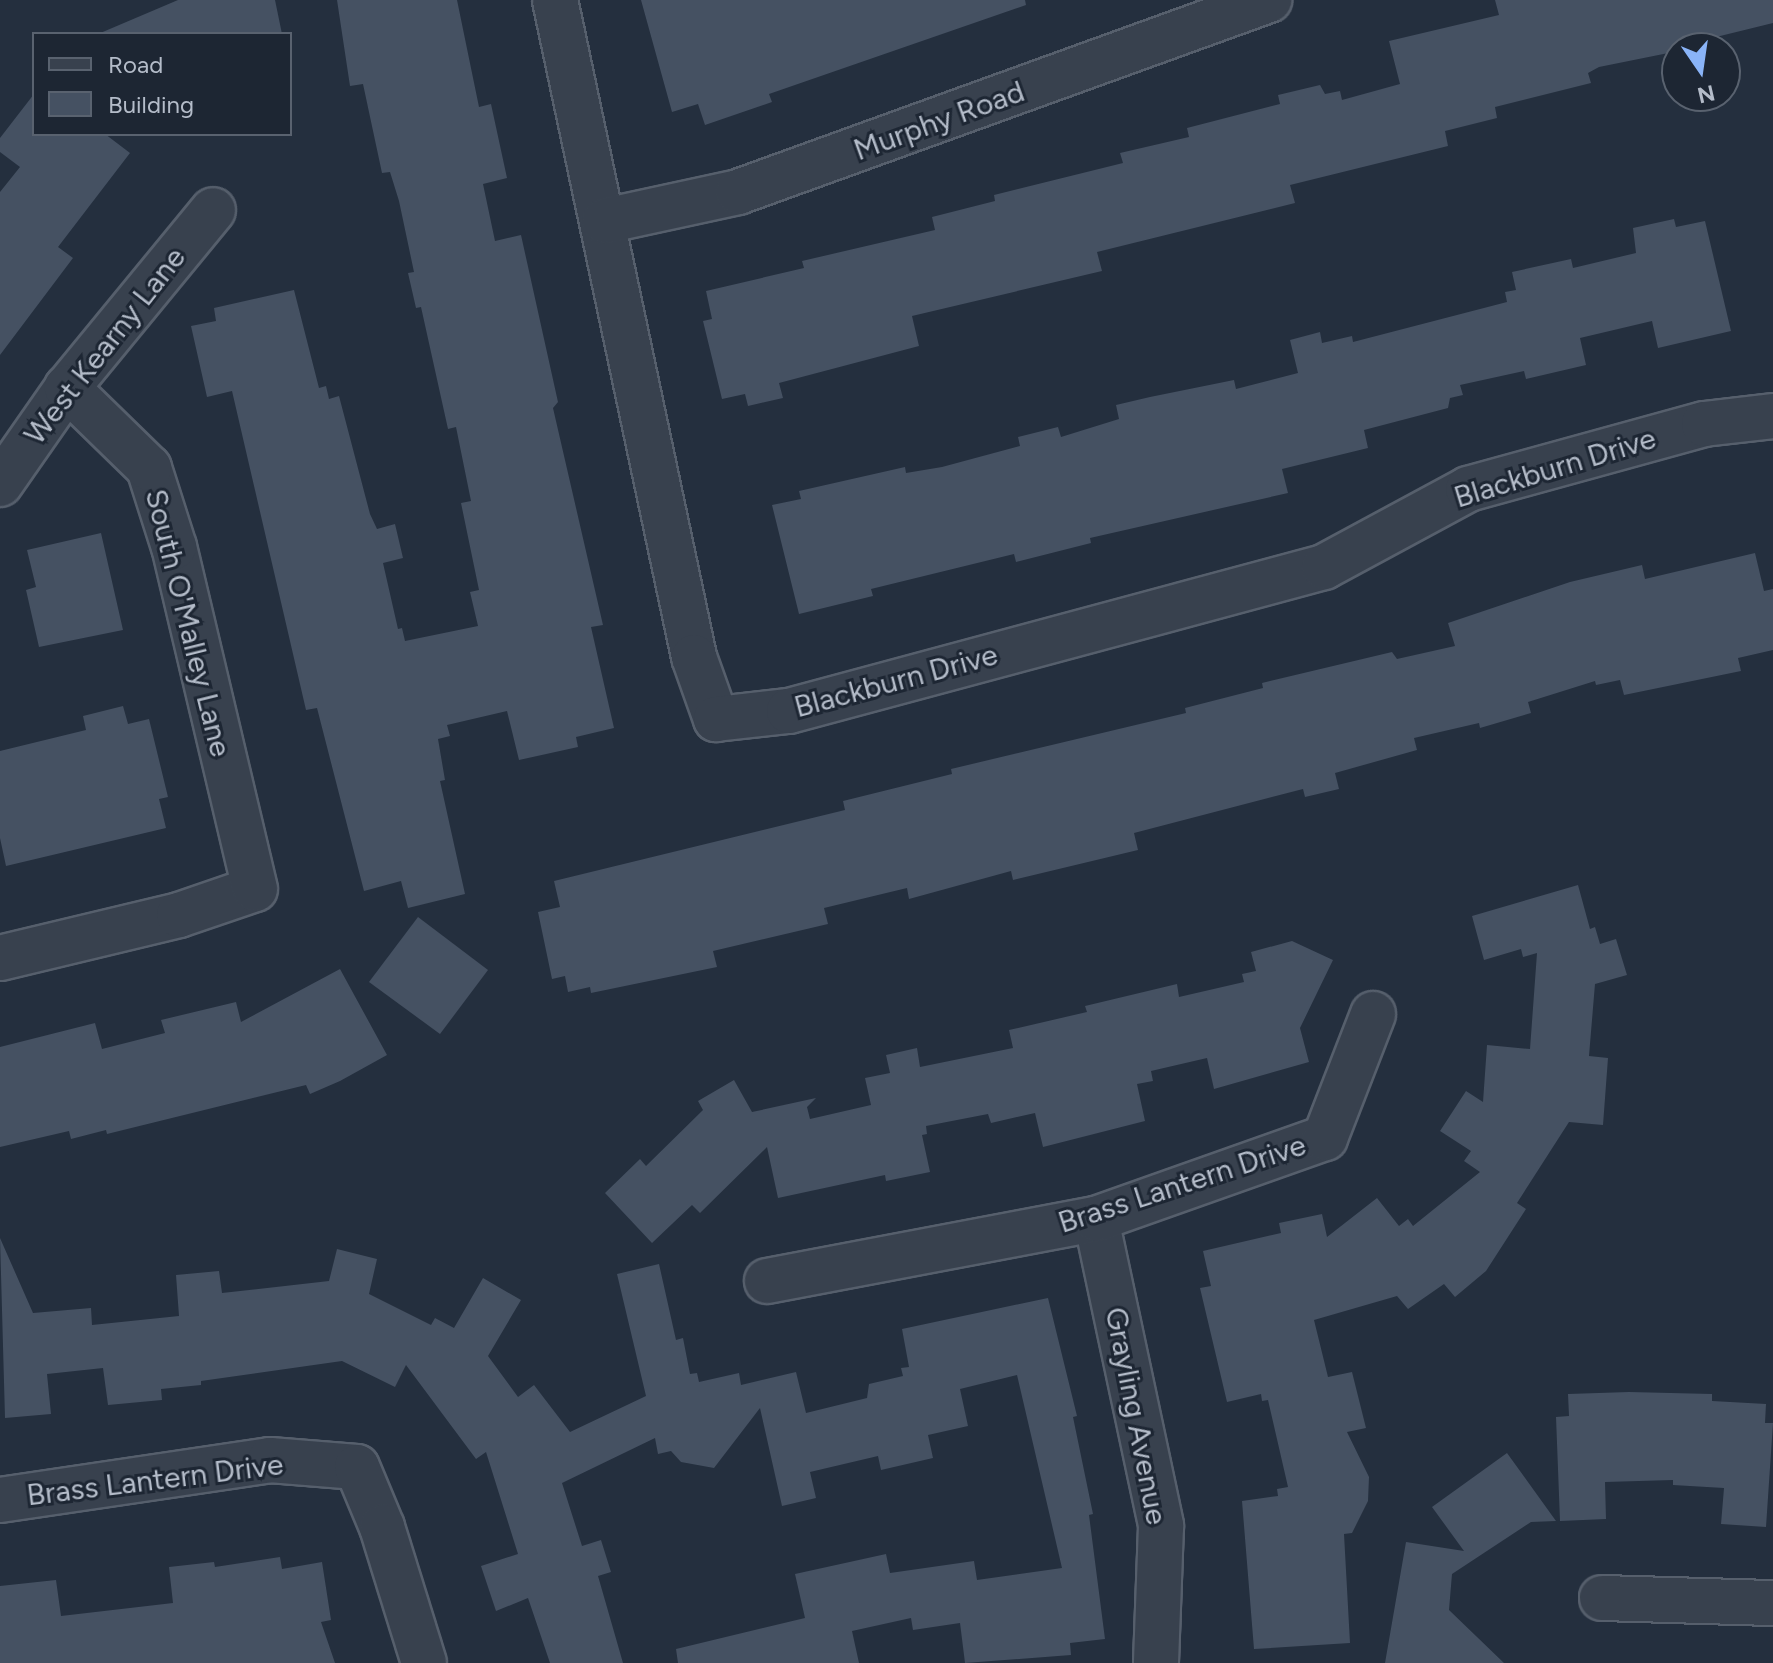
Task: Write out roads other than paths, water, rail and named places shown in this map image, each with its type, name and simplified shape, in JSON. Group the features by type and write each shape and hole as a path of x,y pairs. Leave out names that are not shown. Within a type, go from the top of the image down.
{"street":[{"name":"Blackburn Drive","path":"555,0 694,657 716,719 789,711 1324,567 1468,489 1704,424 1773,416"},
{"name":"Murphy Road","path":"604,221 738,192 1269,0"},
{"name":"West Kearny Lane","path":"0,484 67,388 213,210"},
{"name":"South O'Malley Lane","path":"0,958 179,915 255,889 174,547 149,468 67,388"},
{"name":"Brass Lantern Drive","path":"767,1281 1096,1219 1325,1138 1373,1014"},
{"name":"Grayling Avenue","path":"1096,1219 1161,1526 1156,1663"},
{"name":"Brass Lantern Drive","path":"0,1500 270,1460 357,1467 382,1527 424,1663"},
{"path":"1602,1598 1773,1603"}]}
